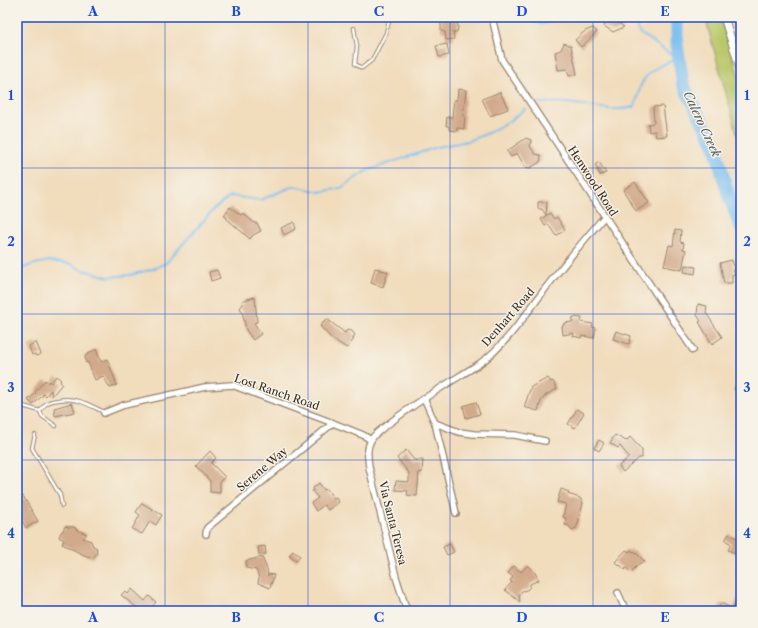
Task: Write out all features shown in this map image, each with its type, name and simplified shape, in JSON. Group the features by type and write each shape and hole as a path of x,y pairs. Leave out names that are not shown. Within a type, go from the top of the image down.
{"street":[{"name":"Henwood Road","path":"492,17 502,60 693,350"},
{"path":"724,17 741,71"},
{"name":"Denhart Road","path":"371,440 379,431 424,398 480,363 496,348 523,318 604,216"},
{"name":"Lost Ranch Road","path":"104,413 124,405 205,388 232,385 334,423 363,435 371,440"},
{"path":"424,398 435,423 456,513"},
{"name":"Serene Way","path":"206,534 207,528 334,423"},
{"path":"435,423 459,432 515,435 545,441"},
{"name":"Via Santa Teresa","path":"371,440 367,451 369,467 393,564 407,611"},
{"path":"618,593 626,611"}],"lane":[{"path":"354,28 357,46 355,64 362,68 372,60 386,34 390,17"},
{"path":"40,411 49,401 73,398 80,400 104,413"},
{"path":"17,409 22,406 40,411 42,416 56,426"},
{"path":"34,435 32,448 60,495 62,506"}],"green space":[{"path":"705,17 720,17 741,83 741,148"}],"building":[{"path":"441,17 455,17 455,19 457,19 458,27 457,32 453,32 454,39 446,40 445,32 441,31"},
{"path":"612,18 624,27 613,32 604,26 607,21 609,23"},
{"path":"593,28 597,32 581,47 575,40 585,31"},
{"path":"564,43 571,46 577,74 575,75 569,76 567,69 558,70 555,52 561,50"},
{"path":"447,44 449,55 439,57 436,46"},
{"path":"458,89 466,90 463,116 465,116 464,129 457,128 457,131 449,130 449,126 446,126 447,117 452,117 454,100 457,100"},
{"path":"500,92 508,109 490,116 482,99"},
{"path":"663,106 667,136 656,137 655,131 649,132 648,124 654,123 653,107"},
{"path":"526,138 531,140 530,146 535,154 540,155 541,157 540,162 530,168 525,167 517,153 511,157 507,151"},
{"path":"599,162 606,173 600,175 595,165"},
{"path":"635,182 649,203 636,211 623,190"},
{"path":"538,202 547,202 546,215 542,209 538,209"},
{"path":"230,207 241,215 243,213 254,223 257,223 261,231 253,235 250,239 224,215"},
{"path":"550,213 554,219 557,217 565,230 556,236 548,224 545,226 541,219"},
{"path":"294,222 296,229 284,235 281,228"},
{"path":"675,230 681,231 680,242 684,243 683,249 686,250 682,270 664,266 669,245 673,246"},
{"path":"732,260 735,274 732,275 732,283 724,283 720,263"},
{"path":"685,265 696,267 695,274 684,272"},
{"path":"375,268 388,272 383,287 371,283"},
{"path":"217,270 220,278 211,281 209,272"},
{"path":"255,297 257,322 254,323 261,334 253,340 246,330 240,308 243,304 242,301"},
{"path":"698,304 707,306 706,313 722,337 712,344 699,322 701,321 697,315"},
{"path":"573,317 582,318 581,322 593,324 592,327 596,328 594,338 582,336 581,338 573,336 574,333 563,335 562,326 564,323 572,322"},
{"path":"327,319 345,333 347,330 352,331 355,335 352,338 354,339 347,348 331,338 320,326"},
{"path":"616,331 631,336 629,344 613,339"},
{"path":"36,342 41,354 36,356 35,354 32,355 29,346"},
{"path":"96,349 101,362 107,359 117,385 110,388 103,376 95,380 88,362 86,363 85,356"},
{"path":"56,376 61,380 60,382 62,384 52,396 51,390 46,396 44,394 33,405 28,400 36,393 35,392 45,380 48,383 49,381 51,383"},
{"path":"548,378 551,382 553,381 557,389 546,395 541,401 538,411 524,407 531,387"},
{"path":"741,384 741,401 734,388"},
{"path":"476,402 480,414 466,418 463,406"},
{"path":"72,403 75,412 55,416 54,408"},
{"path":"577,409 584,413 575,428 568,424"},
{"path":"615,435 626,441 630,437 642,450 642,458 639,458 623,472 619,466 629,457 620,446 618,448 610,443"},
{"path":"599,440 604,443 599,451 594,448"},
{"path":"406,450 414,460 423,460 422,473 419,472 417,496 407,495 408,491 395,490 396,481 409,482 409,473 397,458"},
{"path":"210,451 216,458 211,463 225,477 220,481 220,493 210,492 210,481 196,466"},
{"path":"319,483 324,490 327,489 333,498 335,497 339,502 328,510 324,505 316,511 311,503 318,498 312,491 314,490 313,488"},
{"path":"561,489 569,492 568,494 580,498 583,503 578,524 576,528 572,530 568,525 565,525 566,518 563,517 566,504 557,502"},
{"path":"23,496 38,521 26,528 20,517 17,518 17,499"},
{"path":"142,503 162,515 156,525 150,521 142,534 132,529 140,515 136,512"},
{"path":"65,526 74,527 77,530 87,534 83,538 91,541 93,546 97,548 97,553 93,558 62,544 64,540 59,537"},
{"path":"729,534 741,540 741,556 728,550 731,544 725,540"},
{"path":"450,544 454,552 447,555 443,547"},
{"path":"265,546 266,554 259,555 258,547"},
{"path":"626,550 629,552 631,550 633,552 634,551 645,562 640,563 631,572 626,568 625,570 615,562"},
{"path":"293,551 300,556 296,561 289,556"},
{"path":"262,557 268,576 269,574 274,575 270,588 258,583 259,578 256,570 246,568 246,561"},
{"path":"528,565 534,571 539,580 530,584 530,587 527,590 522,591 519,595 520,602 505,590 512,582 510,581 513,577 508,573 514,566 521,572"},
{"path":"132,589 145,601 149,596 156,602 149,611 141,611 121,595 125,591 128,594"},
{"path":"741,592 741,611 740,611 733,608"},
{"path":"721,603 738,611 717,611"}],"waterway":[{"path":"526,17 541,24 568,17"},
{"path":"631,17 641,34 679,58"},
{"name":"Calero Creek","path":"677,17 677,44 683,84 715,146 729,197 741,228"},
{"path":"539,103 568,103 609,109 626,109 634,107 645,78 658,67 679,58"},
{"path":"17,270 49,261 71,264 80,269 108,277 130,275 153,269 166,263 214,209 230,196 260,200 294,186 320,192 341,188 366,171 437,147 468,141 486,134 511,120 526,108"}]}
